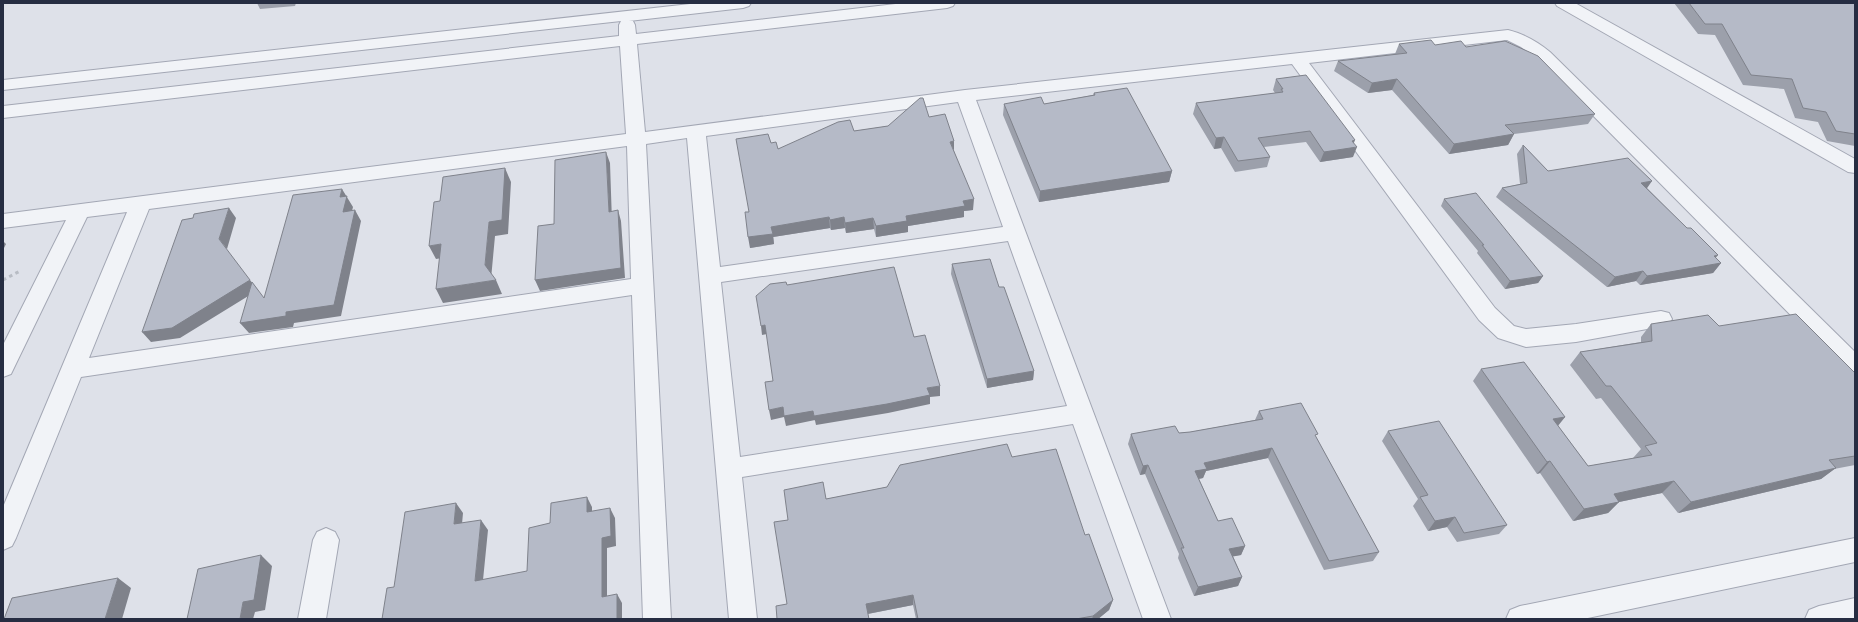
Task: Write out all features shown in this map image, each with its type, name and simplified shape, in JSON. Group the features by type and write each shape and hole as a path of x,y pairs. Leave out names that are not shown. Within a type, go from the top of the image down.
{"street":[{"path":"3,85 743,3"},
{"path":"3,112 947,3"},
{"path":"1564,3 1855,167"},
{"path":"627,16 636,138 657,619"},
{"path":"3,221 965,96 1508,35 1522,39 1544,56 1855,366"},
{"path":"1296,59 1487,314 1506,332 1526,338 1576,333 1661,319"},
{"path":"965,96 1157,619"},
{"path":"696,131 743,619"},
{"path":"3,538 142,203"},
{"path":"3,368 80,211"},
{"path":"710,276 1015,233"},
{"path":"73,368 643,285"},
{"path":"728,469 1082,413"},
{"path":"312,619 326,540"},
{"path":"1520,619 1855,550"},
{"path":"1819,619 1855,611"}],"path":[{"path":"3,280 23,269"}],"building":[{"path":"1689,3 1855,3 1855,134 1836,131 1826,112 1803,108 1792,79 1751,75 1722,24 1705,24"},
{"path":"1431,40 1435,45 1461,41 1466,47 1505,41 1538,56 1595,114 1505,125 1514,134 1454,144 1397,79 1372,83 1338,61 1407,53 1399,44"},
{"path":"1306,75 1355,140 1352,141 1357,147 1324,152 1310,131 1258,138 1270,157 1238,161 1224,137 1216,138 1196,103 1283,92 1281,89 1283,89 1276,79"},
{"path":"1127,88 1172,171 1040,191 1004,104 1041,97 1044,104 1095,95 1094,93"},
{"path":"920,98 923,98 929,117 945,114 954,141 950,142 974,199 963,201 965,206 906,216 907,221 876,226 873,218 845,223 844,217 830,220 829,217 771,227 773,234 748,237 745,212 749,212 736,139 768,134 771,143 776,142 778,149 838,122 850,120 854,131 888,126"},
{"path":"1523,145 1548,171 1628,158 1652,181 1641,183 1687,228 1691,228 1718,255 1714,256 1721,263 1647,276 1643,271 1615,277 1502,188 1527,183"},
{"path":"606,152 609,212 618,210 621,268 535,280 538,226 554,224 555,160"},
{"path":"505,168 502,220 489,222 485,265 496,280 436,289 441,244 429,246 434,202 440,201 443,177"},
{"path":"342,189 340,197 347,196 343,212 355,210 334,305 286,312 286,316 240,323 252,282 264,298 293,195"},
{"path":"1476,193 1543,276 1510,281 1482,245 1484,245 1444,199"},
{"path":"229,208 219,239 250,280 172,328 142,332 182,220 193,218 194,214"},
{"path":"990,259 999,287 1004,287 1034,371 987,379 952,264"},
{"path":"894,267 914,337 925,335 940,386 927,388 930,395 814,416 813,411 784,416 783,407 769,410 765,382 773,381 765,325 761,326 756,296 770,284 786,282 787,285"},
{"path":"1796,314 1855,373 1855,456 1829,460 1836,468 1691,502 1674,481 1614,494 1619,502 1584,509 1550,461 1547,462 1481,369 1524,362 1565,417 1553,419 1588,466 1652,455 1645,446 1657,443 1611,386 1606,386 1580,352 1652,341 1651,324 1708,315 1719,326"},
{"path":"1301,403 1318,434 1315,435 1379,552 1329,561 1272,448 1204,463 1207,469 1195,471 1218,521 1232,518 1245,546 1229,549 1242,577 1198,587 1181,548 1184,548 1148,465 1143,466 1131,434 1175,426 1179,433 1190,432 1263,419 1259,411"},
{"path":"1439,421 1507,525 1464,533 1455,517 1435,521 1420,497 1428,495 1388,431"},
{"path":"1007,444 1012,457 1056,449 1085,535 1089,534 1113,600 1093,616 1076,619 918,619 913,595 866,604 869,619 777,619 776,606 787,604 774,522 788,520 784,490 823,482 826,499 887,487 900,465"},
{"path":"587,497 587,512 610,508 611,536 602,538 602,597 617,594 617,619 382,619 387,588 394,587 405,512 456,503 454,524 481,520 475,581 527,571 529,528 550,523 551,503"},
{"path":"261,555 254,600 243,602 240,619 187,619 198,569"},
{"path":"118,578 105,619 4,619 12,598"}]}
